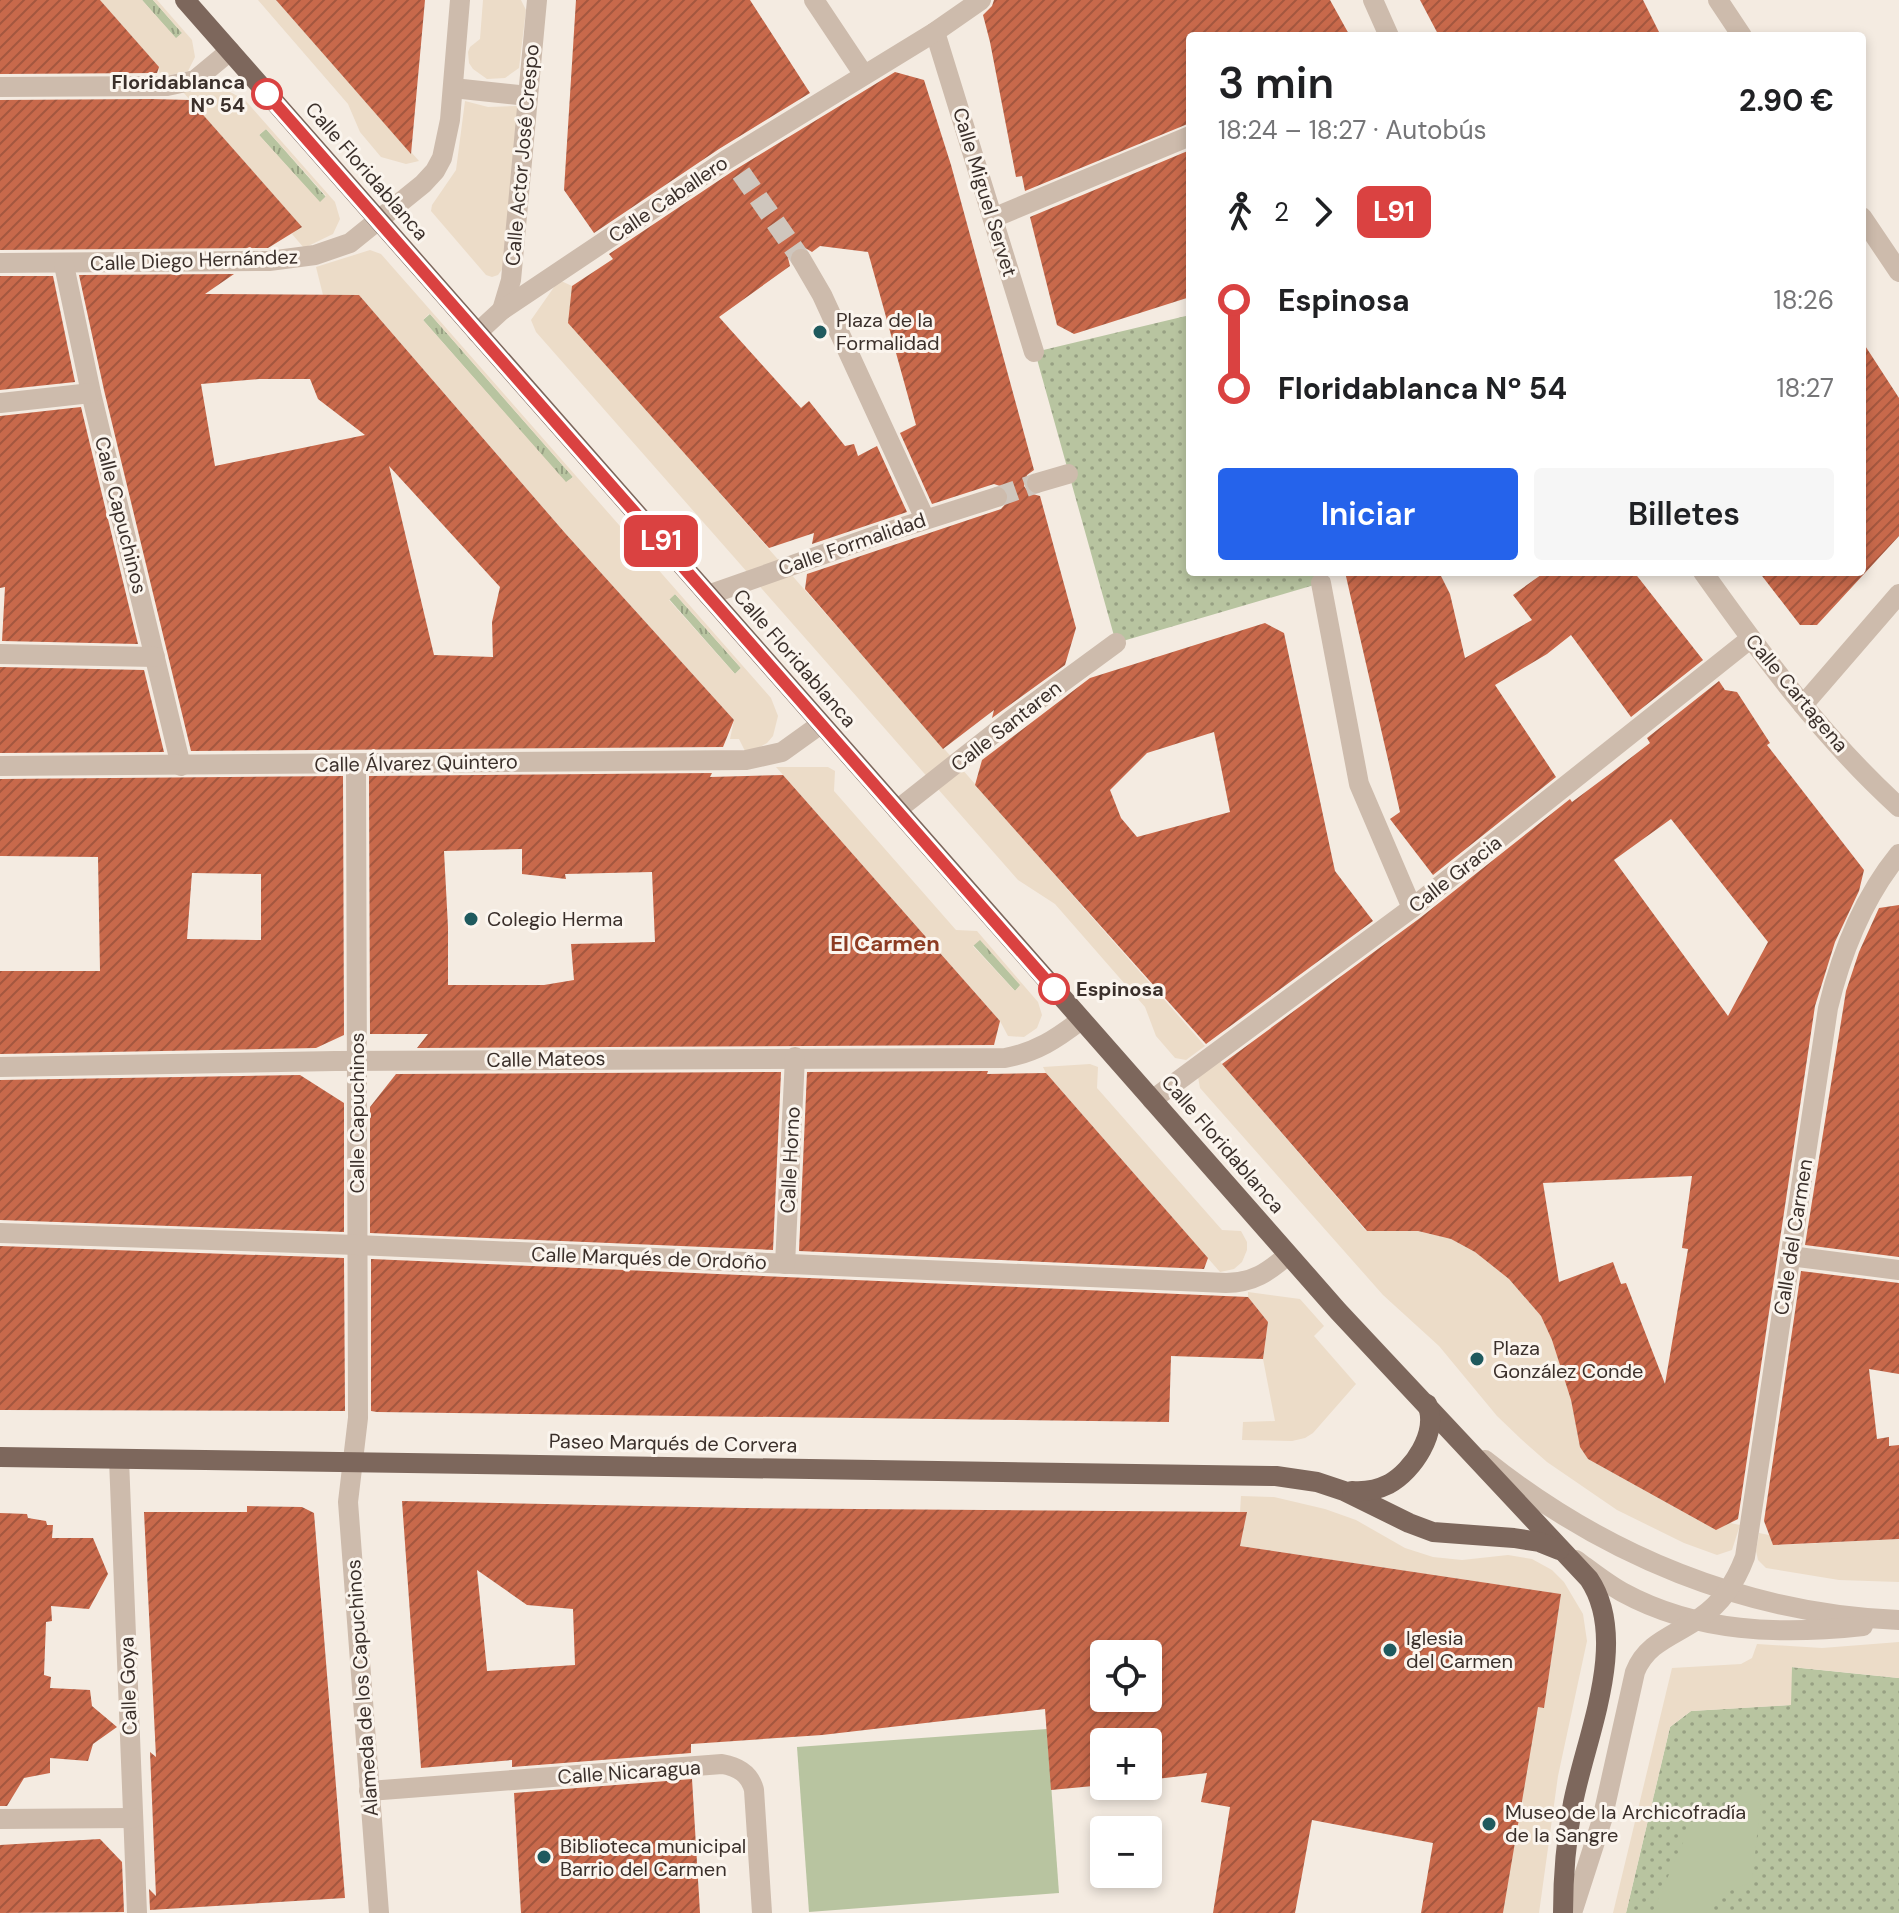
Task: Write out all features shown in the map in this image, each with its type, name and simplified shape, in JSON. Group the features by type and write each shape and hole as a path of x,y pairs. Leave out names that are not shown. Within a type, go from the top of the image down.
{"main road":[{"name":"Calle Floridablanca","path":"185,0 1288,1255 1427,1404"},
{"path":"1427,1404 1589,1579 1600,1599 1608,1640 1605,1668 1572,1807 1563,1913"},
{"path":"1344,1491 1366,1491 1385,1486 1408,1468 1426,1437 1430,1417 1427,1404"},
{"name":"Paseo Marqués de Corvera","path":"0,1457 1276,1476 1317,1482 1344,1491"},
{"path":"1344,1491 1433,1532 1530,1540 1566,1554"}],"street":[{"path":"380,221 435,171 447,141 460,0"},
{"name":"Calle Actor José Crespo","path":"502,310 511,280 537,0"},
{"path":"814,0 864,75"},
{"name":"Calle Caballero","path":"477,333 502,310 734,166 864,75 981,0"},
{"path":"1373,0 1387,32"},
{"path":"1718,0 1739,32"},
{"name":"Calle Miguel Servet","path":"935,32 1034,352"},
{"path":"0,87 167,86 195,80 230,51"},
{"path":"453,88 528,96"},
{"path":"993,218 1186,138"},
{"name":"Calle Diego Hernández","path":"0,263 64,265 293,259 350,243 380,221"},
{"path":"1866,223 1899,272"},
{"path":"801,259 822,295 925,519"},
{"name":"Calle Capuchinos","path":"64,265 91,393 181,766"},
{"path":"0,403 91,393"},
{"path":"1037,483 1068,474"},
{"name":"Calle Formalidad","path":"708,595 997,497"},
{"name":"Calle Cartagena","path":"1706,576 1750,639 1803,705 1899,807"},
{"path":"1321,583 1359,784 1412,908"},
{"path":"1803,705 1899,594"},
{"name":"Calle Gracia","path":"1152,1100 1412,908 1750,639"},
{"name":"Calle Santaren","path":"897,810 1011,720 1116,643"},
{"path":"0,654 155,657"},
{"name":"Calle Álvarez Quintero","path":"0,766 760,759 790,748 821,724"},
{"name":"Calle Capuchinos","path":"353,1463 358,1418 356,764"},
{"name":"Calle del Carmen","path":"1572,1913 1602,1820 1637,1667 1643,1655 1656,1644 1698,1619 1729,1590 1747,1549 1828,1008 1836,975 1880,877 1899,854"},
{"name":"Calle Mateos","path":"0,1067 795,1057 1005,1058 1040,1049 1081,1020"},
{"name":"Calle Horno","path":"785,1264 795,1057"},
{"name":"Calle Marqués de Ordoño","path":"0,1233 357,1245 1226,1283 1245,1283 1258,1278 1288,1255"},
{"path":"1790,1256 1899,1270"},
{"path":"1466,1445 1580,1526 1647,1561 1729,1590 1836,1614 1899,1621"},
{"name":"Calle Goya","path":"119,1459 137,1913"},
{"name":"Alameda de los Capuchinos","path":"353,1463 348,1502 369,1791 374,1913"},
{"path":"1566,1554 1622,1592 1666,1610 1737,1629 1779,1632 1899,1621"},
{"name":"Calle Nicaragua","path":"369,1791 722,1764 733,1766 751,1779 754,1790 762,1913"},
{"path":"0,1819 133,1818"}],"green space":[{"path":"142,0 153,0 182,33 176,39"},
{"path":"266,129 326,197 320,203 259,135"},
{"path":"430,314 573,477 566,483 423,320"},
{"path":"1186,316 1186,576 1320,576 1321,583 1116,643 1035,352"},
{"path":"675,594 741,668 735,674 669,599"},
{"path":"980,939 1021,985 1015,991 973,945"},
{"path":"1791,1667 1899,1678 1899,1913 1626,1913 1670,1727 1691,1711 1790,1705"},
{"path":"1047,1729 1059,1893 809,1912 797,1747"},
{"path":"1762,1789 1752,1882 1724,1893 1706,1913 1652,1913 1691,1824 1703,1815 1727,1810 1745,1793"}],"shaded area":[{"path":"100,0 142,0 176,38 182,33 153,0 157,0 192,40 195,57 188,71 161,77 157,65"},
{"path":"258,0 276,0 419,161 406,164 381,157 360,132 348,104"},
{"path":"483,0 521,0 526,10 519,68 505,78 487,79 469,63 470,47 480,39"},
{"path":"183,92 230,92 245,100 335,202 340,219 333,234 304,248 292,234 299,224","holes":["266,129 326,196 320,202 259,135"]},
{"path":"465,101 488,107 519,106 503,268 492,277 486,275 431,211 456,170"},
{"path":"370,250 381,254 771,698 778,716 773,736 767,743 745,751 739,739 730,739 734,720 565,533 359,295 323,295 316,267","holes":["430,314 573,477 566,482 423,320","675,594 741,668 735,674 669,600"]},
{"path":"559,280 572,286 617,376 1205,1046 1186,1060 1175,1058 1156,1036 1145,1007 1055,904 1018,880 536,332 531,320"},
{"path":"776,767 828,767 835,771 834,791 956,930 977,931 1038,1002 1042,1015 1037,1028 1024,1037 1008,1036 1000,1021","holes":["980,940 1020,985 1015,991 973,946"]},
{"path":"1218,1059 1366,1231 1418,1231 1451,1239 1475,1252 1509,1279 1541,1316 1552,1340 1571,1400 1580,1446 1588,1459 1740,1525 1732,1550 1717,1555 1684,1543 1617,1510 1547,1462 1521,1439 1497,1416 1439,1346 1383,1295 1200,1088 1198,1077"},
{"path":"1090,1064 1098,1067 1097,1088 1222,1230 1241,1231 1247,1242 1247,1250 1242,1262 1234,1269 1220,1272 1043,1067"},
{"path":"1248,1292 1300,1299 1324,1326 1314,1336 1356,1384 1305,1438 1292,1441 1242,1440 1243,1422 1275,1421 1263,1359 1268,1322 1248,1297"},
{"path":"1241,1496 1274,1497 1325,1509 1356,1520 1405,1548 1433,1557 1462,1560 1508,1555 1532,1559 1552,1570 1564,1582 1583,1614 1587,1641 1558,1776 1539,1913 1503,1913 1536,1707 1544,1707 1561,1594 1240,1546 1245,1520 1240,1513"},
{"path":"1759,1533 1769,1535 1780,1545 1899,1539 1899,1582 1839,1580 1766,1568 1758,1560 1756,1551"},
{"path":"1899,1642 1899,1678 1792,1667 1791,1705 1691,1711 1670,1727 1626,1913 1613,1913 1672,1668 1741,1664 1752,1658 1757,1644 1822,1648"}],"building":[{"path":"0,0 100,0 159,67 157,73 0,74"},
{"path":"276,0 425,0 411,154 341,74"},
{"path":"576,0 750,0 810,93 719,149 594,233 564,190"},
{"path":"994,0 1330,0 1348,32 1186,32 1186,125 1025,191 1022,176 1016,177 983,15"},
{"path":"1420,0 1643,0 1659,32 1437,32"},
{"path":"895,72 924,80 951,165 1034,470 1027,475 1024,486 1029,493 1040,496 1076,628 1065,665 992,718 994,710 943,749 805,589 807,574 1001,509 1010,499 1006,488 994,484 932,504 900,433 916,425 868,252 820,246 812,252 802,246 795,247 788,258 790,266 719,317 801,408 809,401 845,446 854,444 858,456 877,446 907,512 812,544 814,533 769,548 568,323 572,286 613,259 609,254 733,171"},
{"path":"0,100 190,100 302,227 268,248 0,250"},
{"path":"1186,152 1186,298 1074,334 1057,325 1030,217"},
{"path":"234,274 205,294 359,295 565,533 734,720 723,747 191,751 79,275","holes":["310,379 318,399 365,435 215,466 201,384","389,466 500,587 492,622 493,657 434,655"]},
{"path":"0,276 53,276 75,382 0,390"},
{"path":"1866,347 1899,398 1899,536 1866,572"},
{"path":"81,407 138,644 2,641 5,587 0,588 0,416"},
{"path":"1346,576 1441,576 1450,594 1465,658 1532,620 1513,595 1539,576 1637,576 1703,660 1631,717 1571,635 1547,654 1495,685 1556,777 1433,875 1390,819 1400,812"},
{"path":"1762,576 1862,576 1817,625 1800,625"},
{"path":"1265,623 1284,633 1335,871 1373,921 1206,1044 975,785 982,760 1090,678","holes":["1214,732 1230,812 1137,837 1121,818 1110,790 1147,753"]},
{"path":"0,667 144,670 164,752 0,753"},
{"path":"1719,681 1725,690 1737,692 1770,743 1767,745 1864,870 1859,891 1835,942 1815,1006 1738,1519 1716,1530 1588,1459 1580,1447 1571,1400 1552,1340 1541,1316 1509,1279 1475,1252 1451,1239 1418,1231 1367,1231 1222,1064 1420,918 1570,799 1572,802 1611,773 1650,743 1647,738","holes":["1671,819 1768,942 1728,1016 1614,860","1692,1176 1682,1248 1688,1249 1665,1384 1626,1283 1621,1284 1613,1262 1559,1282 1543,1183"]},
{"path":"783,775 1000,1021 994,1045 417,1048 428,1034 370,1034 369,776","holes":["522,849 522,874 566,879 565,874 652,872 655,942 571,944 574,980 544,985 448,985 444,851"]},
{"path":"343,776 344,1035 316,1048 0,1054 0,971 100,971 98,857 0,856 0,779","holes":["192,873 261,874 261,940 187,939"]},
{"path":"1899,905 1899,1257 1805,1245 1846,991 1879,908"},
{"path":"988,1071 987,1074 1046,1073 1208,1258 1204,1269 799,1251 807,1072"},
{"path":"781,1072 773,1250 370,1233 370,1107 396,1074"},
{"path":"300,1075 344,1103 344,1232 0,1220 0,1080"},
{"path":"0,1246 344,1258 345,1411 0,1410"},
{"path":"371,1259 1248,1297 1268,1322 1263,1359 1171,1356 1169,1422 377,1412 371,1411"},
{"path":"1801,1271 1899,1283 1899,1374 1869,1369 1877,1439 1889,1437 1889,1446 1899,1445 1899,1539 1773,1545 1764,1521"},
{"path":"402,1501 744,1508 1247,1512 1240,1546 1561,1594 1544,1708 1538,1707 1503,1913 1421,1913 1433,1843 1312,1820 1295,1913 1213,1913 1230,1807 1201,1802 1207,1773 1162,1778 1162,1728 1090,1728 1090,1786 1051,1790 1045,1709 822,1735 691,1744 691,1753 512,1767 512,1760 421,1768","holes":["477,1570 527,1605 573,1609 575,1665 487,1671"]},
{"path":"247,1506 302,1507 314,1513 345,1898 150,1910 149,1889 156,1896 150,1752 156,1757 144,1512 247,1512"},
{"path":"0,1513 27,1514 28,1518 46,1521 47,1525 53,1525 52,1538 93,1538 108,1574 89,1609 51,1606 52,1621 46,1622 44,1675 51,1677 50,1688 90,1690 92,1706 117,1727 93,1744 88,1761 50,1758 50,1773 24,1778 7,1806 0,1806"},
{"path":"692,1779 700,1913 521,1913 514,1793"},
{"path":"100,1839 122,1862 124,1912 0,1913 0,1845"}],"tunnel":[{"path":"741,173 801,259"},
{"path":"997,497 1037,483"}],"bus line":[{"name":"L91","path":"267,94 1054,989"}],"place":[{"name":"Floridablanca Nº 54","path":"267,94"},
{"name":"Plaza de la Formalidad","path":"820,332"},
{"name":"Colegio Herma","path":"471,919"},
{"name":"Espinosa","path":"1054,989"},
{"name":"Plaza González Conde","path":"1477,1359"},
{"name":"Iglesia del Carmen","path":"1390,1650"},
{"name":"Museo de la Archicofradía de la Sangre","path":"1489,1824"},
{"name":"Biblioteca municipal Barrio del Carmen","path":"544,1857"}],"district":[{"name":"El Carmen","path":"885,943"}]}
